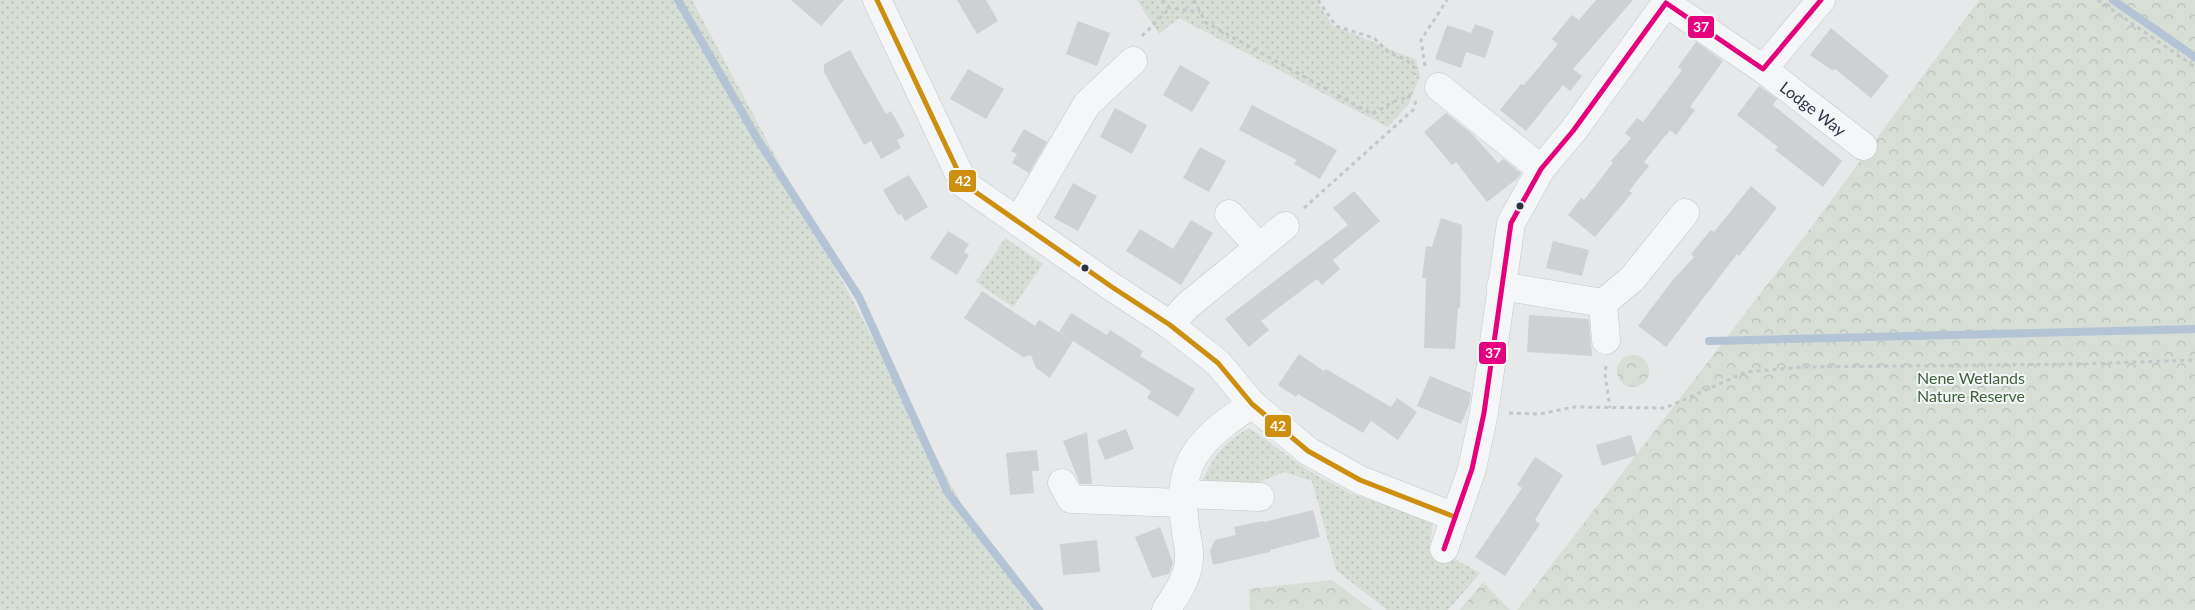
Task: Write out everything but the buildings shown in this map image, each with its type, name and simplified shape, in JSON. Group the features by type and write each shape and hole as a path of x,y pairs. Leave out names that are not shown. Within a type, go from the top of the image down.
{"street":[{"path":"877,0 964,184 1170,325 1218,363 1252,404 1308,451 1360,480 1455,517"},
{"name":"Lodge Way","path":"1762,69 1821,0"},
{"name":"Lodge Way","path":"1444,549 1472,469 1484,413 1501,286 1512,223 1541,169 1573,130 1664,1 1762,69 1863,146"},
{"path":"1018,222 1087,104 1132,60"},
{"path":"1425,84 1541,169"},
{"path":"1229,214 1259,247"},
{"path":"1501,286 1603,303 1632,279 1685,214"},
{"path":"1170,325 1187,306 1285,226"},
{"path":"1603,303 1606,340"},
{"path":"1166,610 1180,589 1190,559 1182,499 1184,482 1192,461 1201,446 1216,430 1252,404"},
{"path":"1062,483 1071,499 1260,497"}],"path":[{"path":"1162,0 1170,8 1200,12"},
{"path":"1194,0 1205,22 1372,114 1396,101 1409,97 1413,89"},
{"path":"1318,0 1336,26 1374,38 1389,53 1405,59 1414,67 1425,84"},
{"path":"1285,226 1413,110 1425,84 1421,40 1447,0"},
{"path":"2098,0 2195,67"},
{"path":"1132,60 1142,36 1170,8"},
{"path":"1606,340 1610,355 1606,362 1605,374 1610,408"},
{"path":"1484,413 1540,414 1574,407 1665,408 1746,372 1803,367 2081,364 2195,360"}],"green space":[{"path":"0,0 692,0 969,518 1036,610 0,610"},
{"path":"1137,0 1316,0 1332,25 1416,60 1420,76 1408,105 1388,127 1179,18 1159,34"},
{"name":"Nene Wetlands Nature Reserve","path":"1979,0 2195,0 2195,610 1517,610 1807,233"},
{"path":"1005,238 1043,264 1013,307 976,282"},
{"path":"1633,355 1639,356 1644,360 1648,365 1648,377 1644,382 1639,386 1633,387 1627,386 1622,382 1618,377 1617,371 1618,365 1622,360 1627,356"},
{"path":"1249,428 1311,472 1350,493 1433,521 1430,545 1480,573 1448,610 1387,610 1336,570 1312,481 1284,472 1255,484 1202,482 1215,457 1225,445"},
{"path":"1332,580 1372,610 1250,610 1249,589"},
{"path":"1483,582 1510,610 1460,610"}],"waterway":[{"path":"678,0 758,140 859,297 948,493 1039,610"},
{"path":"2113,0 2195,57"},
{"path":"1709,341 2195,329"}],"transit line":[{"name":"42","path":"877,0 964,184 1170,325 1218,363 1252,404 1308,451 1360,480 1455,517"},
{"name":"37","path":"1444,549 1472,469 1484,413 1511,223 1541,169 1573,131 1666,3 1763,69 1821,0"}]}
